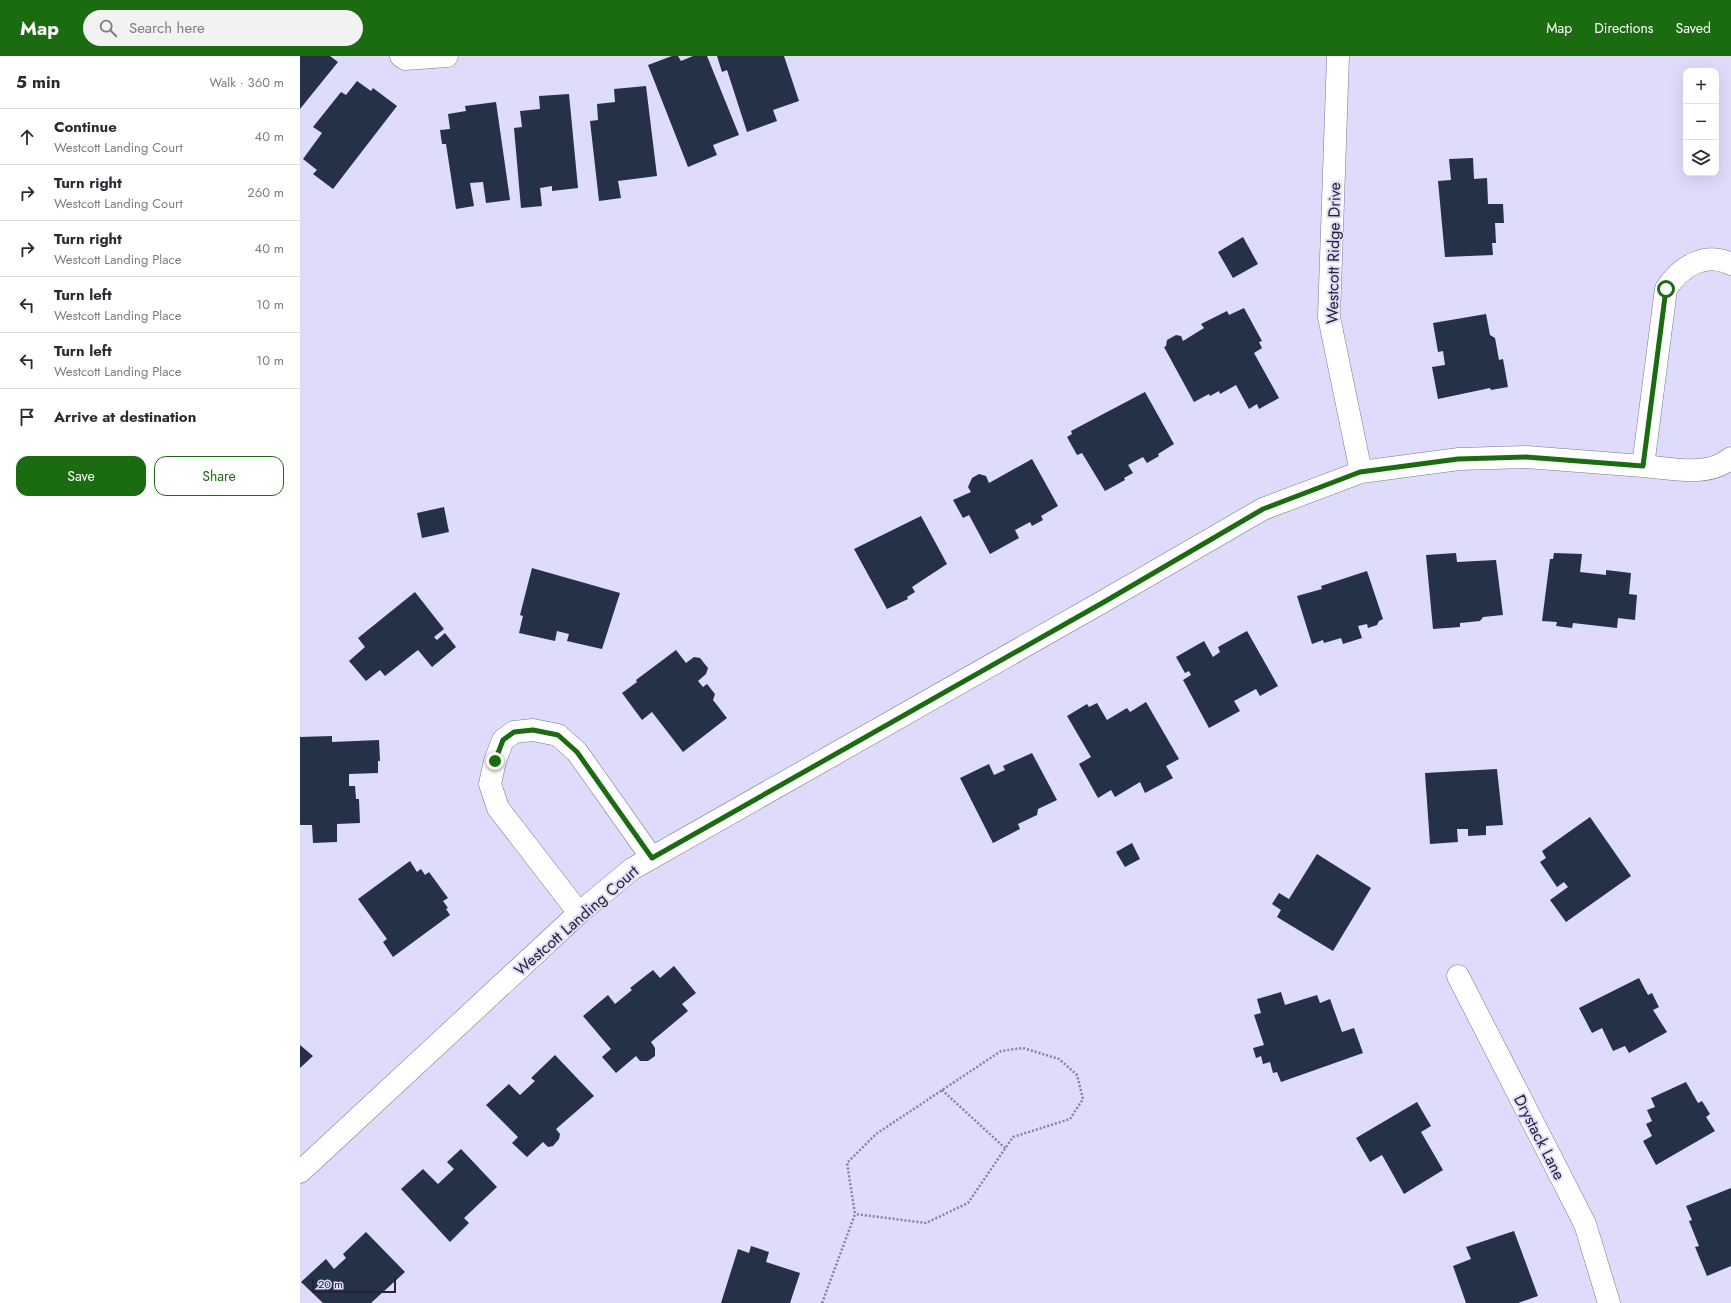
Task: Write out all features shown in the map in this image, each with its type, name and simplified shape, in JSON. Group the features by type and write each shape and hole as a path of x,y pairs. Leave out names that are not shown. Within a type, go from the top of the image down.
{"street":[{"path":"400,56 405,59 447,56"},
{"name":"Westcott Ridge Drive","path":"1338,56 1329,317 1360,472"},
{"path":"1643,466 1666,289 1674,277 1685,267 1698,262 1712,260 1731,264"},
{"name":"Westcott Landing Court","path":"300,1172 579,913 632,869 1104,602 1263,509 1360,472 1458,459 1526,457 1698,470 1712,468 1726,463 1731,458"},
{"path":"579,913 498,808 490,784 495,761 503,740 514,732 533,730 558,735 577,752 652,858"},
{"name":"Drystack Lane","path":"1458,976 1585,1224 1609,1303"}],"path":[{"path":"822,1303 855,1214 847,1164 876,1134 1001,1051 1023,1048 1059,1059 1077,1075 1083,1099 1070,1119 1013,1137 968,1203 926,1223 855,1214"},
{"path":"942,1090 1005,1148"}],"building":[{"path":"300,56 330,56 338,62 300,109"},
{"path":"672,56 678,56 681,61 693,56 707,56 739,135 713,145 717,155 688,167 648,65"},
{"path":"717,56 784,56 799,101 773,110 777,121 747,132 727,70 722,72"},
{"path":"357,81 371,91 373,88 397,106 333,189 313,174 317,170 303,159 322,133 313,127 341,92 346,95"},
{"path":"646,86 657,176 618,181 621,198 599,201 590,121 598,120 597,104 615,102 614,89"},
{"path":"569,94 578,188 552,191 552,186 540,188 542,206 521,208 514,128 522,127 520,111 540,109 539,96"},
{"path":"496,102 510,200 486,203 483,182 470,183 474,206 456,209 446,144 442,144 440,130 450,129 448,114 466,111 465,106"},
{"path":"1473,158 1474,179 1487,178 1488,204 1503,204 1504,223 1495,223 1496,243 1492,243 1493,255 1445,257 1438,181 1451,180 1449,159"},
{"path":"1243,237 1258,264 1233,278 1218,252"},
{"path":"1244,308 1262,341 1259,342 1262,348 1254,353 1279,398 1259,409 1257,404 1249,409 1236,385 1220,394 1219,391 1210,396 1209,394 1194,402 1164,347 1166,346 1167,340 1176,335 1181,336 1183,341 1204,328 1201,324 1227,311 1229,315"},
{"path":"1486,314 1490,335 1495,338 1499,360 1503,359 1508,387 1491,390 1490,388 1438,399 1432,367 1445,365 1443,351 1438,352 1433,323"},
{"path":"1145,392 1174,444 1147,463 1143,457 1128,465 1133,473 1124,478 1125,480 1105,491 1082,453 1077,455 1067,437 1072,434 1071,431"},
{"path":"1032,459 1058,506 1041,516 1043,520 1032,526 1030,522 1015,530 1019,538 990,554 969,515 963,518 953,500 971,492 968,487 972,478 979,474 986,476 989,483"},
{"path":"444,507 449,532 422,538 417,513"},
{"path":"921,516 947,564 912,587 915,592 907,597 908,599 887,609 854,549"},
{"path":"1456,553 1457,562 1496,560 1503,615 1483,617 1480,621 1460,623 1460,627 1433,629 1426,555"},
{"path":"1554,553 1582,554 1580,572 1606,575 1606,570 1631,573 1629,594 1637,595 1635,620 1618,618 1617,628 1573,623 1572,628 1556,626 1557,622 1542,621 1550,559 1553,559"},
{"path":"532,568 620,593 602,649 567,641 569,634 557,631 555,641 519,633 523,616 520,615"},
{"path":"1367,571 1383,619 1379,621 1377,625 1368,628 1367,624 1358,626 1362,638 1343,644 1341,638 1324,643 1323,640 1312,644 1297,596 1322,589 1321,586"},
{"path":"415,592 444,629 434,637 437,640 445,633 456,647 432,667 418,650 385,676 380,670 366,681 349,661 365,647 358,638"},
{"path":"1247,631 1278,686 1260,696 1256,689 1234,701 1240,711 1209,728 1183,680 1191,675 1189,671 1185,673 1176,657 1204,641 1213,657 1220,652 1218,647"},
{"path":"676,650 686,663 694,657 700,658 708,668 706,674 698,681 703,687 707,684 715,694 713,700 727,718 683,752 652,712 642,720 622,693 637,682 636,680"},
{"path":"1146,702 1179,759 1166,766 1173,778 1145,793 1140,782 1115,797 1111,790 1098,798 1079,764 1091,757 1067,716 1087,704 1089,707 1097,703 1107,720 1127,708 1130,712"},
{"path":"332,736 332,742 379,740 380,761 378,761 378,773 349,774 349,786 355,786 356,799 359,799 360,823 337,824 337,842 313,843 312,825 300,825 300,737"},
{"path":"1032,753 1057,800 1038,809 1037,815 1018,824 1020,829 993,843 960,778 989,764 994,775 1005,770 1003,766"},
{"path":"1497,769 1503,825 1486,826 1486,835 1468,836 1468,829 1457,829 1458,842 1430,844 1425,773"},
{"path":"1590,817 1631,876 1566,922 1550,900 1568,887 1564,882 1557,887 1540,862 1546,858 1542,851"},
{"path":"1132,843 1140,859 1125,867 1116,852"},
{"path":"1317,854 1371,888 1333,951 1277,917 1281,910 1272,904 1279,893 1289,899"},
{"path":"410,861 417,872 421,869 425,875 429,872 448,898 443,901 448,908 446,909 450,915 393,957 383,942 387,939 358,899"},
{"path":"674,966 696,993 682,1004 688,1011 651,1042 655,1048 655,1056 648,1061 640,1061 636,1056 616,1073 602,1057 611,1049 583,1016 608,995 615,1004 632,990 630,988 653,970 660,978"},
{"path":"1639,978 1648,995 1652,993 1659,1007 1653,1010 1667,1032 1629,1053 1625,1046 1613,1051 1602,1028 1592,1033 1579,1008"},
{"path":"1281,992 1285,1005 1317,995 1320,1003 1330,999 1342,1032 1354,1028 1363,1053 1281,1082 1277,1072 1273,1073 1270,1062 1263,1064 1261,1056 1256,1058 1253,1048 1264,1045 1254,1015 1261,1013 1257,999"},
{"path":"300,1045 313,1056 300,1068"},
{"path":"555,1055 594,1096 556,1129 560,1134 559,1139 553,1146 548,1147 543,1142 527,1157 512,1143 518,1137 486,1105 509,1084 520,1095 535,1081 531,1078"},
{"path":"1686,1082 1698,1103 1702,1101 1710,1114 1706,1117 1715,1131 1656,1165 1643,1141 1652,1136 1646,1124 1652,1121 1647,1110 1655,1107 1651,1098"},
{"path":"1417,1102 1431,1126 1421,1132 1443,1170 1404,1194 1382,1155 1370,1162 1356,1138"},
{"path":"461,1149 497,1187 464,1218 469,1223 450,1242 401,1189 423,1169 438,1184 454,1169 447,1162"},
{"path":"1731,1188 1731,1266 1707,1276 1695,1247 1699,1246 1689,1221 1692,1220 1686,1206"},
{"path":"1514,1231 1538,1296 1518,1303 1466,1303 1453,1266 1471,1259 1466,1247"},
{"path":"366,1232 405,1272 371,1303 323,1303 301,1282 326,1259 334,1269 346,1258 343,1254"},
{"path":"751,1246 769,1252 766,1262 800,1273 790,1303 721,1303 738,1249 749,1253"}],"route":[{"path":"495,761 503,740 514,732 533,730 558,735 577,752 652,858 1104,602 1263,509 1360,472 1458,459 1526,457 1643,466 1666,289"}]}
